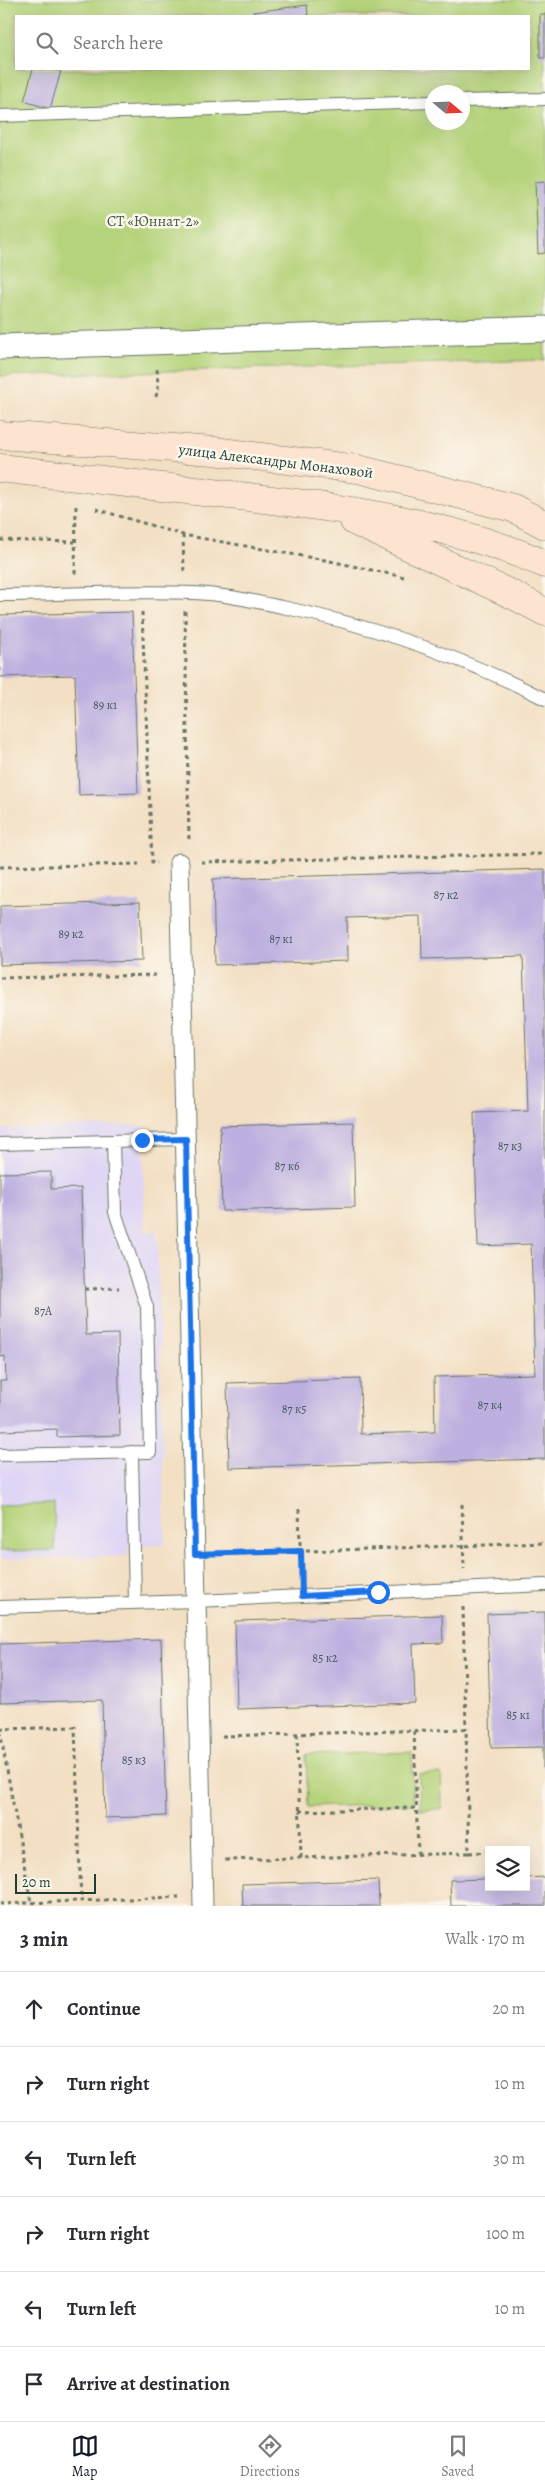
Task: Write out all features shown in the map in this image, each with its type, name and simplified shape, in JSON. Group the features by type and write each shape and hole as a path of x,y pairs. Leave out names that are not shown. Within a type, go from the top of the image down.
{"main road":[{"name":"улица Александры Монаховой","path":"0,435 214,451 358,469 513,508 545,525"},
{"path":"0,468 319,505 407,521 470,538 545,564"},
{"path":"319,505 505,591 545,612"},
{"path":"513,508 545,515"}],"street":[{"path":"0,347 545,329"},
{"path":"179,863 203,1906"}],"lane":[{"path":"470,101 545,98"},
{"path":"0,116 425,102"},
{"path":"0,596 193,593 246,599 314,614 439,652 505,679 545,699"},
{"path":"0,1144 186,1139"},
{"path":"0,1455 150,1452 147,1307 115,1212 113,1141"},
{"path":"132,1452 134,1603"},
{"path":"0,1607 196,1601 545,1585"}],"path":[{"path":"69,500 85,505"},
{"path":"74,595 76,503"},
{"path":"94,508 183,536 325,560 412,579"},
{"path":"0,540 75,542"},
{"path":"142,606 152,862 179,863 545,854"},
{"path":"0,867 139,864"},
{"path":"0,978 182,975"},
{"path":"462,1504 465,1589 462,1615 469,1853"},
{"path":"299,1509 302,1596"},
{"path":"195,1554 545,1543"},
{"path":"31,1903 0,1730 75,1727 81,1902"},
{"path":"199,1737 466,1729"},
{"path":"414,1730 418,1855"},
{"path":"297,1734 300,1858"},
{"path":"299,1811 417,1808"},
{"path":"202,1861 485,1852"},
{"path":"0,1904 167,1898"}],"shaded area":[{"path":"142,1125 145,1232 157,1232 165,1545 128,1546 128,1556 0,1559 0,1129"}],"green space":[{"name":"СТ «Юннат-2»","path":"0,0 545,0 545,360 0,376"},
{"path":"54,1504 55,1550 0,1551 0,1505"},
{"path":"412,1752 413,1804 308,1807 306,1755"},
{"path":"441,1773 442,1809 420,1810 419,1774"}],"building":[{"path":"307,5 308,15 254,15 253,12"},
{"path":"540,14 545,14 545,58 540,58"},
{"path":"33,70 61,71 50,109 24,101"},
{"path":"545,181 545,253 538,254 535,182"},
{"path":"132,612 138,793 79,795 75,675 0,677 0,615"},
{"path":"545,869 545,1459 229,1468 227,1383 360,1379 361,1434 435,1432 434,1377 535,1374 531,1244 478,1246 474,1113 528,1111 523,956 422,959 421,916 347,918 348,961 215,965 213,879"},
{"path":"140,902 142,961 0,965 0,906"},
{"path":"353,1122 355,1207 222,1211 220,1126"},
{"path":"51,1172 51,1189 81,1188 86,1335 118,1334 120,1435 57,1437 57,1429 0,1431 0,1381 6,1381 5,1356 0,1357 0,1173"},
{"path":"545,1612 545,1768 543,1768 543,1747 491,1748 487,1614"},
{"path":"442,1615 443,1643 413,1644 415,1703 237,1709 235,1621"},
{"path":"161,1639 166,1816 105,1818 102,1700 0,1703 0,1644"},
{"path":"545,1877 545,1906 451,1906 450,1880 485,1879 485,1891 530,1891 530,1878"},
{"path":"378,1880 379,1906 243,1906 242,1884"}],"route":[{"path":"142,1140 186,1139 195,1554 301,1551 302,1596 378,1592"}]}
